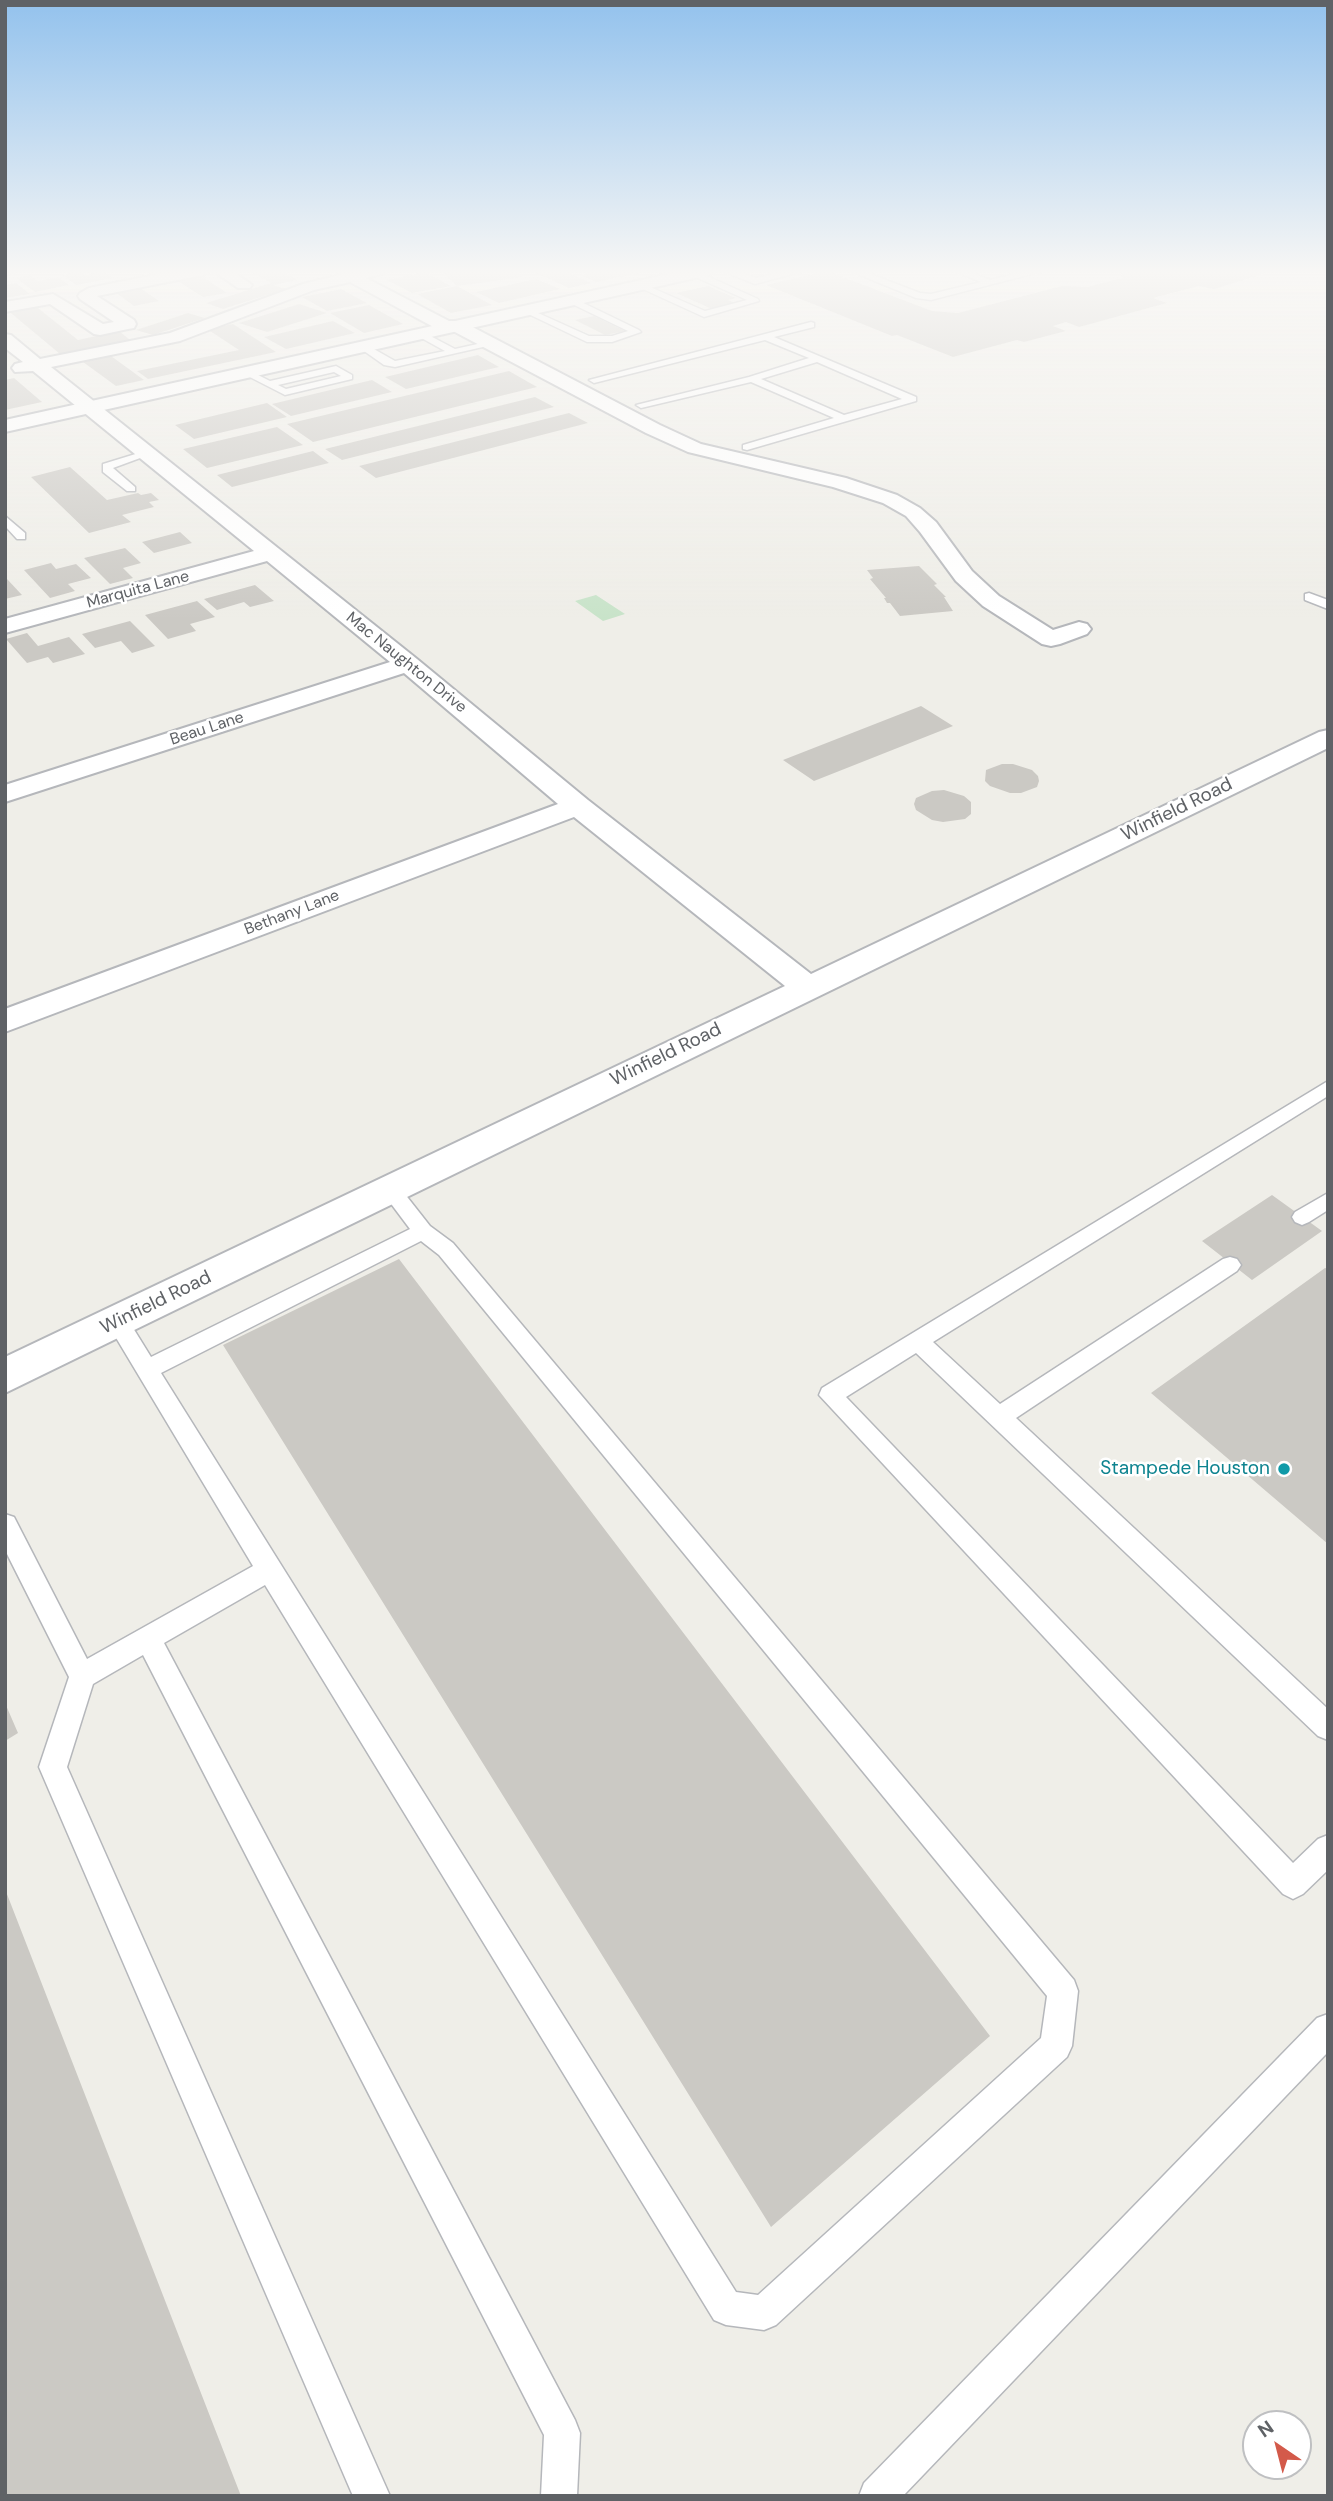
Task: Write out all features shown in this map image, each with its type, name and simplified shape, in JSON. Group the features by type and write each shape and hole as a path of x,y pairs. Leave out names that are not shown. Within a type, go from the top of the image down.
{"street":[{"name":"Mac Naughton Drive","path":"63,387 408,664 578,806 807,986"},
{"path":"5,426 181,387"},
{"path":"573,387 695,448 839,482 890,499 913,512 928,527 964,576 991,601 1051,639 1079,629 1060,618"},
{"path":"607,387 687,428 747,447 864,472 914,491 934,506"},
{"path":"665,435 687,428"},
{"path":"890,499 914,491"},
{"name":"Marquita Lane","path":"5,626 271,553"},
{"name":"Beau Lane","path":"5,794 408,664"},
{"name":"Winfield Road","path":"5,1376 807,986 1328,737"},
{"name":"Bethany Lane","path":"5,1021 578,806"}],"lane":[{"path":"274,387 285,392 308,387"},
{"path":"641,405 719,387"},
{"path":"770,387 844,419"},
{"path":"747,447 912,400 881,387"},
{"path":"131,489 109,472 107,466 146,454"},
{"path":"5,519 21,536"},
{"path":"1309,597 1328,605"},
{"path":"1328,1087 830,1395 1293,1884 1328,1849"},
{"path":"117,1321 726,2308 764,2313 1056,2046 1063,1991 446,1249 423,1231 390,1189"},
{"path":"1302,1217 1328,1200"},
{"path":"147,1370 423,1231"},
{"path":"999,1417 1230,1265"},
{"path":"917,1341 1328,1727"},
{"path":"5,1525 82,1676"},
{"path":"269,1570 82,1676 53,1767 372,2496"},
{"path":"148,1639 562,2433 559,2496"},
{"path":"877,2496 1328,2029"}],"green space":[{"path":"596,595 625,614 603,621 575,601"}],"building":[{"path":"5,387 24,387 42,402 5,410"},
{"path":"344,387 383,387 392,392 291,416 272,404"},
{"path":"443,387 537,387 313,442 287,424"},
{"path":"535,397 554,407 342,460 325,449"},
{"path":"267,403 287,417 194,439 175,425"},
{"path":"569,413 588,423 376,478 359,466"},
{"path":"277,427 303,445 207,468 183,449"},
{"path":"313,451 329,463 232,487 217,475"},
{"path":"70,467 107,500 151,493 159,500 149,502 154,507 122,515 131,522 89,533 31,477"},
{"path":"180,532 192,543 154,553 142,542"},
{"path":"125,548 141,563 123,568 133,578 110,584 84,558"},
{"path":"51,563 56,569 76,564 91,578 68,584 75,591 50,598 24,570"},
{"path":"919,566 937,584 934,585 946,597 953,611 900,616 890,603 887,603 867,570"},
{"path":"7,579 22,595 5,599"},
{"path":"255,585 274,601 250,607 244,602 217,610 204,599"},
{"path":"197,601 215,617 190,624 196,631 168,639 145,615"},
{"path":"130,621 155,646 132,653 121,641 95,648 82,634"},
{"path":"27,633 38,646 69,637 85,654 53,663 48,657 27,663 6,639"},
{"path":"921,706 953,726 814,781 783,760"},
{"path":"1002,764 1013,764 1032,770 1038,776 1037,787 1021,793 1010,793 990,786 985,781 986,770"},
{"path":"944,790 964,796 971,802 971,814 965,819 943,822 932,820 916,810 916,798 932,791"},
{"path":"1272,1195 1322,1231 1252,1280 1202,1241"},
{"path":"399,1259 990,2036 771,2227 223,1345"},
{"name":"Stampede Houston","path":"1325,1268 1328,1269 1328,1544 1151,1393"},
{"path":"5,1703 18,1733 5,1741"},
{"path":"5,1889 241,2496 5,2496"}],"place":[{"name":"Stampede Houston","path":"1284,1469"}]}
